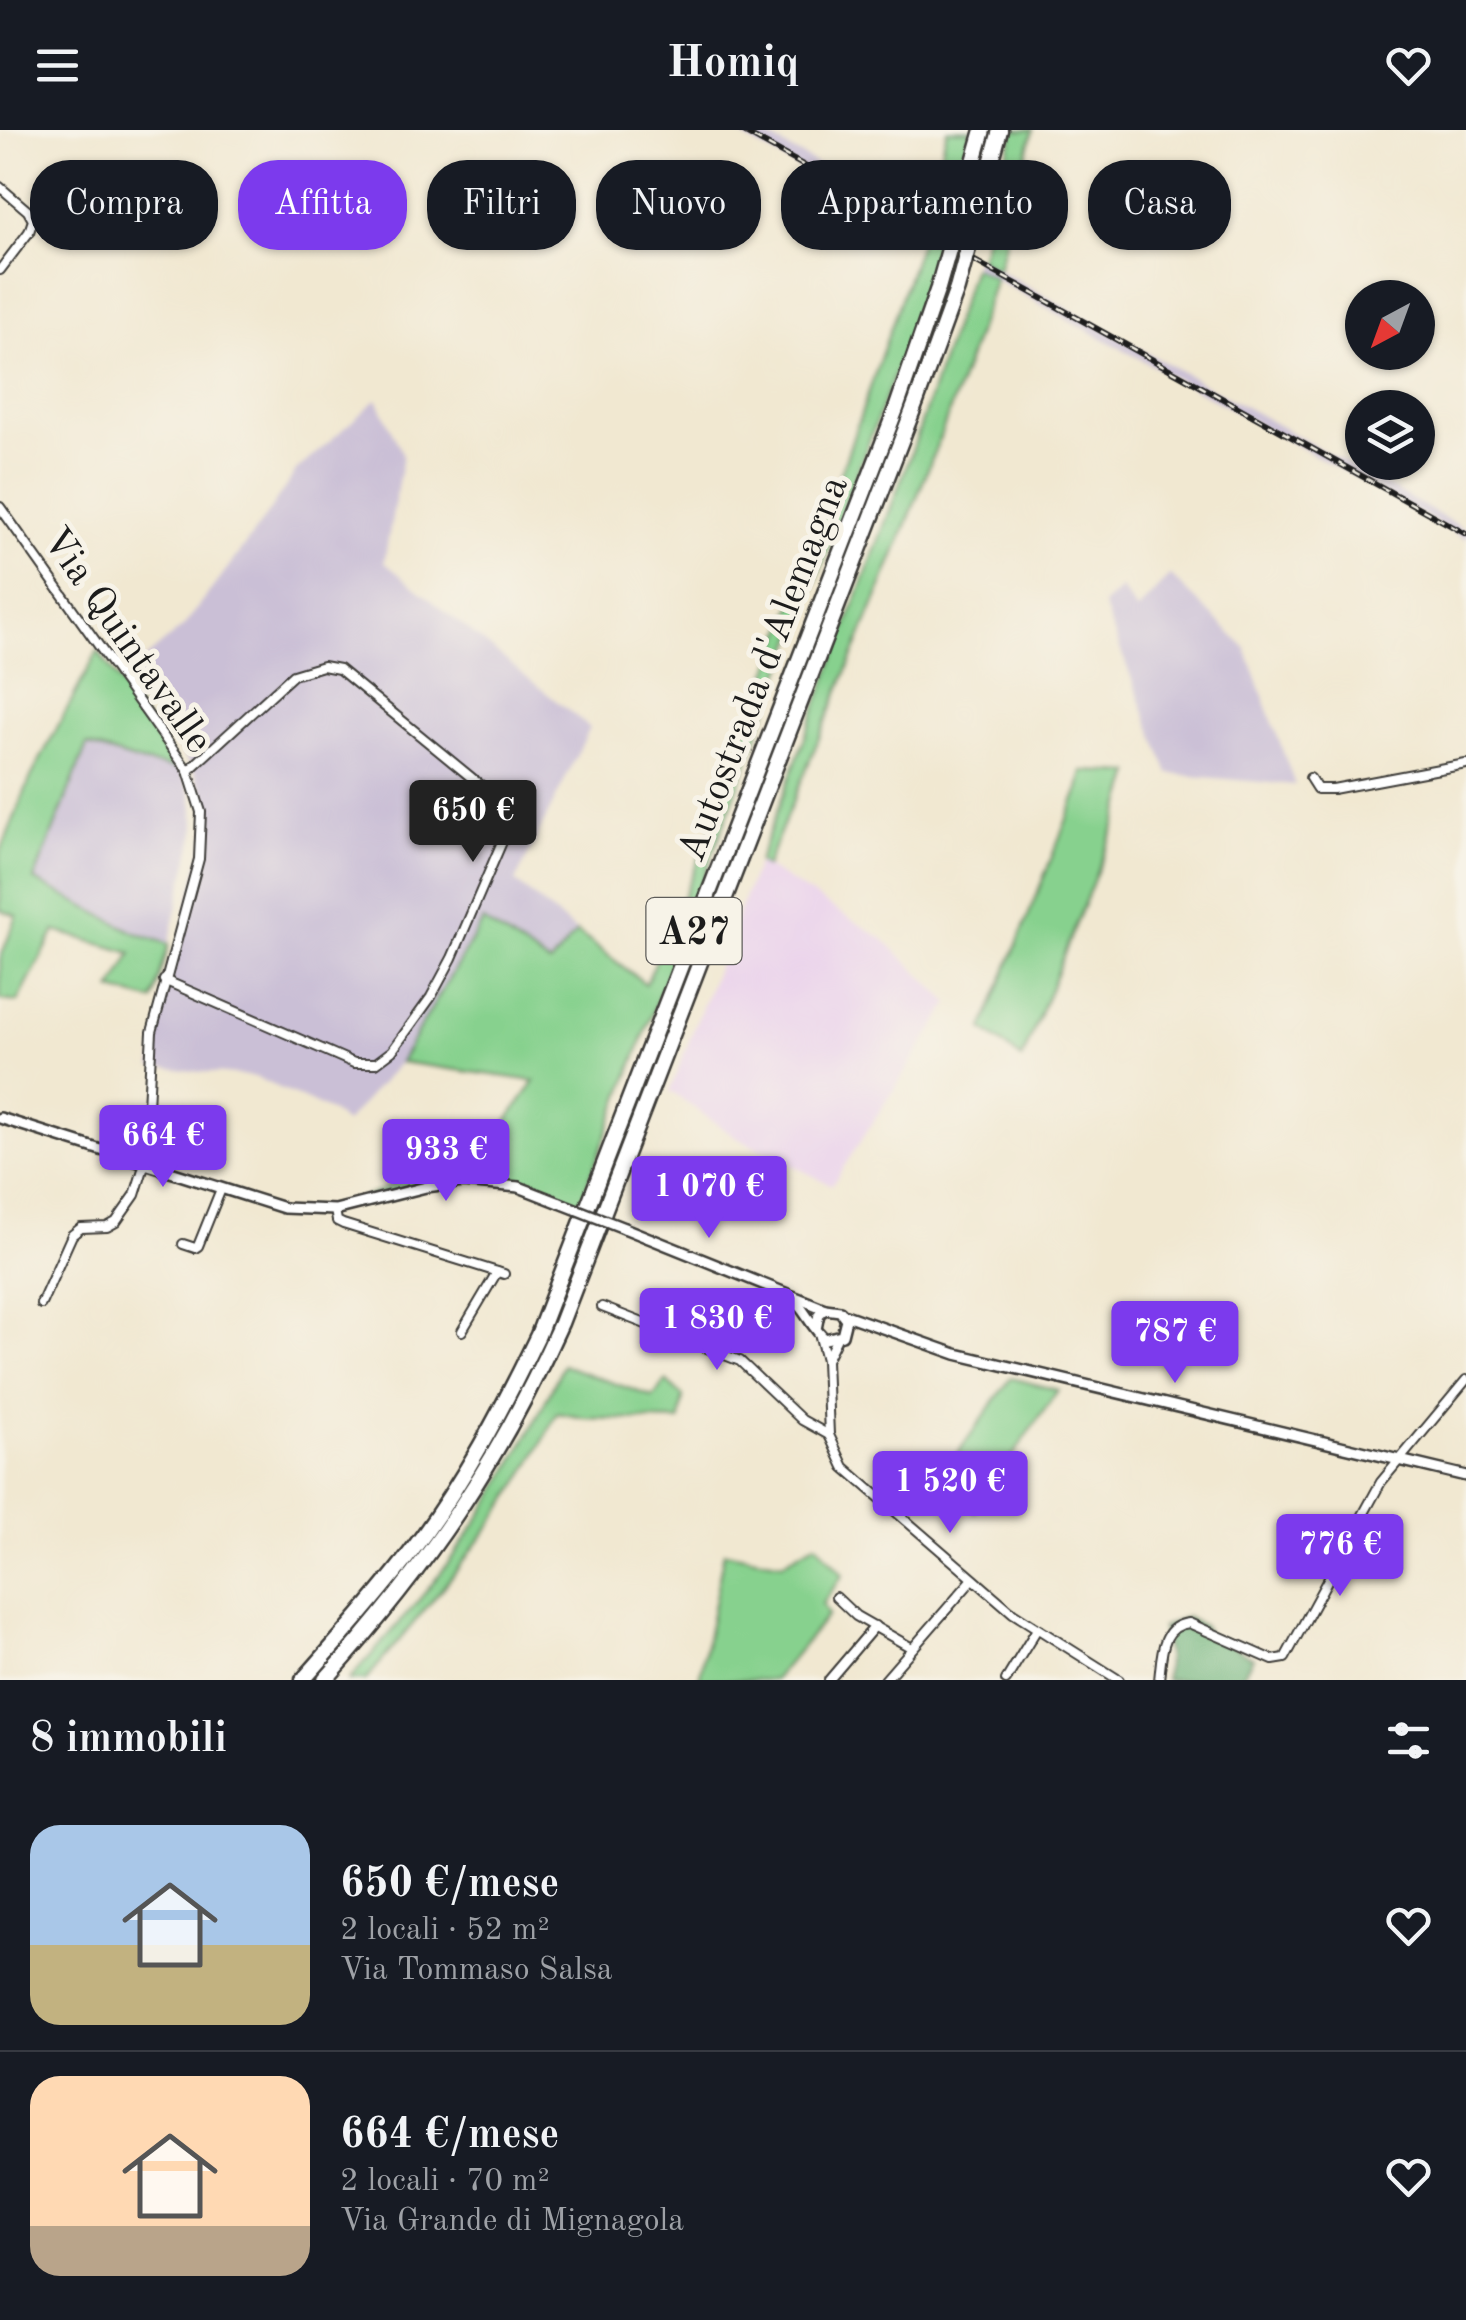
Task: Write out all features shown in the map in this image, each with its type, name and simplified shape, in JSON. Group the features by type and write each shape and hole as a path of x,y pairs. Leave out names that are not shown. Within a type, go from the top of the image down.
{"highway":[{"name":"Autostrada d'Alemagna","path":"302,1680 373,1600 438,1515 486,1438 538,1335 909,373 983,130"},
{"name":"Autostrada d'Alemagna","path":"325,1680 408,1584 470,1497 516,1419 561,1323 923,385 956,288 1000,130"}],"street":[{"path":"0,187 28,211 32,220 30,232 0,270"},
{"name":"Via Quintavalle","path":"0,506 188,771 201,812 199,858 164,980 148,1060 144,1163 135,1195 116,1222 107,1227 81,1228 72,1235 41,1304"},
{"path":"164,980 354,1064 376,1062 392,1051 432,997 508,828 507,816 490,792 339,669 323,666 293,675 188,771"},
{"path":"1310,778 1316,789 1333,789 1466,764"},
{"path":"0,1118 284,1208 335,1210 426,1187 463,1182 519,1187 825,1310"},
{"path":"183,1244 198,1246 221,1189"},
{"path":"335,1210 337,1221 342,1224 500,1273 462,1331"},
{"path":"780,1290 802,1307 825,1338 840,1335 858,1324 875,1323"},
{"path":"602,1308 740,1361 802,1420 829,1435"},
{"path":"1118,1680 1037,1629 972,1580 844,1467 829,1435 826,1360 816,1321 825,1310 833,1308 956,1354 1466,1476"},
{"path":"826,1360 846,1326 843,1314"},
{"path":"1159,1680 1168,1632 1177,1624 1189,1623 1273,1660 1285,1658 1381,1482 1466,1380"},
{"path":"884,1680 972,1580"},
{"path":"836,1597 856,1616 912,1648"},
{"path":"829,1680 876,1626"},
{"path":"1006,1680 1037,1629"}],"shaded area":[{"path":"730,130 755,130 809,160 784,160"},
{"path":"976,257 1345,463 1345,472 973,267"},
{"path":"377,399 403,455 384,562 590,728 515,882 577,932 550,964 483,922 400,1062 345,1123 332,1112 255,1077 152,1067 154,1043 208,826 203,793 195,773 128,673 183,627 296,471"},
{"path":"1359,480 1376,480 1466,530 1466,539"},
{"path":"1170,575 1246,648 1295,785 1169,774 1103,605 1121,589 1137,611"},
{"path":"87,745 180,769 191,795 196,827 169,944 136,933 34,881"},
{"path":"758,862 882,938 950,1003 832,1185 737,1138 670,1091"}],"green space":[{"path":"947,130 971,130 963,160 940,160"},
{"path":"1014,130 1033,130 1025,160 1006,160"},
{"path":"918,250 939,250 580,1204 516,1182 461,1178 345,1206 419,1173 478,1163 535,1081 400,1062 483,921 550,964 577,932 646,984 708,838"},
{"path":"982,250 1003,250 998,269 980,259"},
{"path":"973,267 995,278 970,353 886,574 766,867 758,862 911,454"},
{"path":"98,651 180,769 87,745 34,880 136,933 169,944 153,1001 112,990 132,953 55,931 18,1002 0,1000 0,959 17,916 0,910 0,853 31,777"},
{"path":"1083,771 1132,773 1114,829 1022,1059 983,1029"},
{"path":"563,1365 653,1397 666,1381 683,1396 680,1421 584,1418 557,1413 518,1485 471,1552 366,1680 349,1680 426,1591 468,1535 519,1452"},
{"path":"1011,1378 1058,1390 991,1488 987,1486 975,1512 936,1484"},
{"path":"816,1543 843,1575 822,1604 828,1615 774,1680 699,1680 724,1552 782,1563"},
{"path":"1186,1617 1203,1626 1209,1637 1221,1639 1253,1658 1240,1680 1165,1680 1167,1661 1162,1627"}],"railway":[{"path":"740,130 794,160"},
{"path":"975,261 1466,534"}]}
